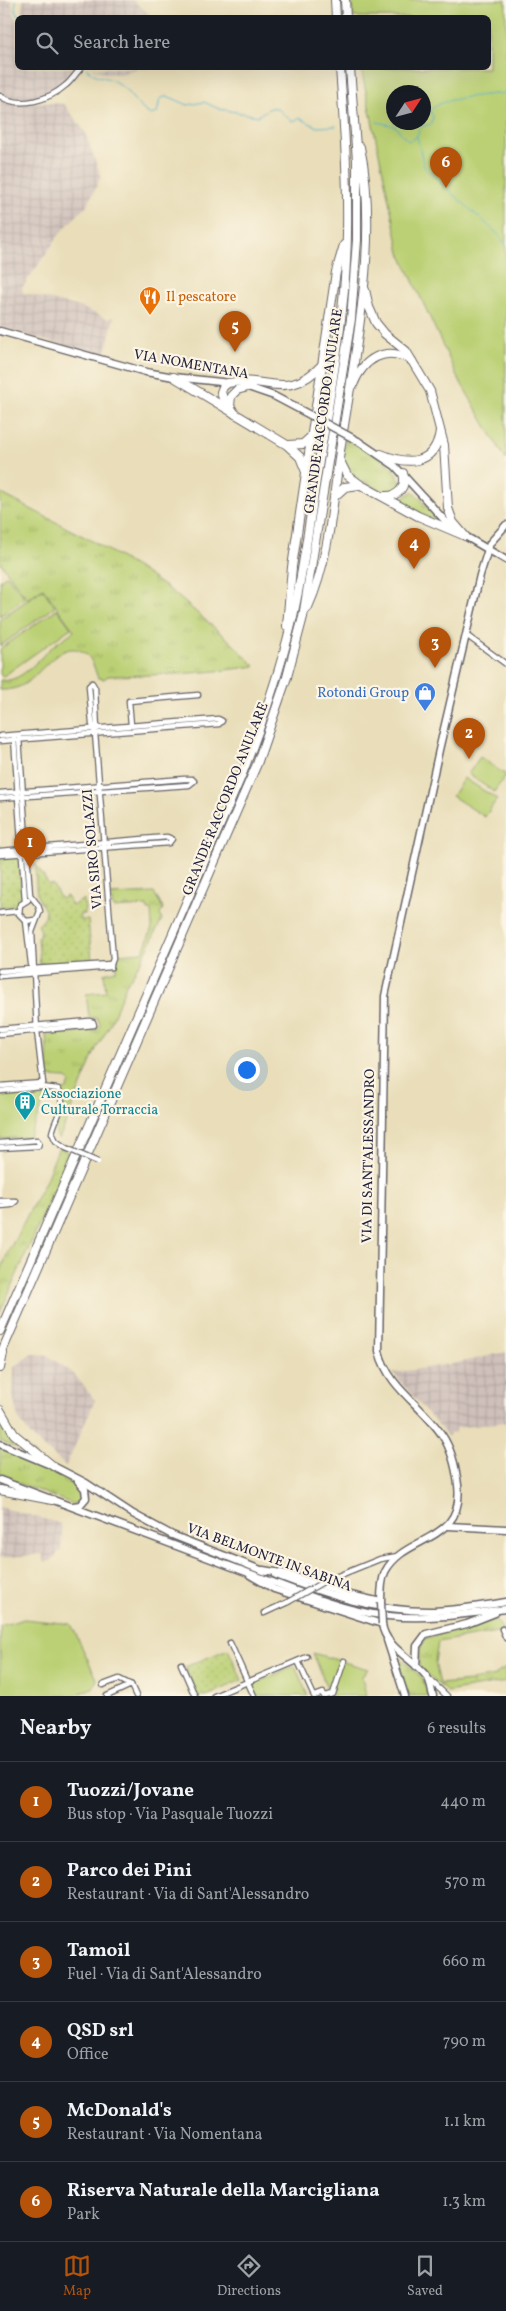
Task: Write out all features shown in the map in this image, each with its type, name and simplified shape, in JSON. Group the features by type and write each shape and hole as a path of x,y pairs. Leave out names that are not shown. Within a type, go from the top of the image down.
{"highway":[{"path":"335,0 336,15"},
{"path":"344,0 346,15"},
{"name":"GRANDE RACCORDO ANULARE","path":"0,1330 240,779 265,714 286,642 301,576 343,297 347,234 347,150 340,70"},
{"name":"GRANDE RACCORDO ANULARE","path":"0,1356 257,764 287,677 303,617 351,319 357,240 357,160 350,70"},
{"path":"303,617 319,583 334,498 364,286 367,193 354,120"},
{"path":"286,642 292,567 324,363 336,272 347,234"},
{"path":"364,286 369,308 376,323 385,334 406,351 428,387 439,422 446,460 448,508 453,522 464,536"},
{"path":"349,394 359,372 368,361 376,356 385,353 394,354 415,363"},
{"path":"227,410 220,392 228,383 295,384 310,377 324,363"},
{"path":"174,377 287,445 300,457 307,474"},
{"path":"236,415 230,406 230,397 237,390 248,387"},
{"path":"381,454 405,462 420,460 430,453 436,445 439,434 439,422"},
{"path":"287,445 303,444 313,435"},
{"path":"339,459 347,475 361,486 425,519 464,536"},
{"path":"380,495 390,496 400,491 404,483 403,472"},
{"path":"334,498 345,487 361,486"},
{"path":"0,1368 5,1344"},
{"path":"0,1410 14,1434 53,1466"},
{"path":"0,1490 52,1500"}],"street":[{"path":"0,96 9,102 44,98 65,86 79,70"},
{"name":"VIA NOMENTANA","path":"0,331 128,367 174,377 248,387 278,398 381,454 403,472 445,521 464,536 506,560"},
{"path":"488,548 506,525"},
{"name":"VIA DI SANT'ALESSANDRO","path":"448,1526 458,1502 459,1488 450,1449 442,1435 389,1376 382,1364 379,1351 384,1014 385,996 439,750 488,548"},
{"path":"466,635 506,664"},
{"name":"VIA SIRO SOLAZZI","path":"33,970 111,967 113,959 95,730 89,686 92,683 95,688 95,730"},
{"path":"131,725 129,701 198,695"},
{"path":"0,736 16,737 95,730 219,724 222,721 220,719 131,725 95,730"},
{"path":"0,741 16,737"},
{"path":"16,737 24,851 25,901"},
{"path":"0,798 20,794 184,779 192,779 194,781 189,785 99,788"},
{"path":"0,793 20,794"},
{"path":"0,851 169,843 172,839 166,837 104,845"},
{"path":"0,855 24,851"},
{"path":"24,851 30,895 40,911 32,932 33,970"},
{"path":"33,901 25,901 20,905 18,911 20,917 26,921 35,920"},
{"path":"0,913 18,911"},
{"path":"26,921 33,970 42,1085"},
{"path":"0,971 33,970"},
{"path":"0,976 33,970"},
{"path":"0,1029 37,1028 94,1025 94,1022 90,1021 37,1028 0,1034"},
{"path":"0,1091 42,1085"},
{"path":"0,1086 42,1085 58,1089 64,1101 52,1130 52,1136 66,1148 98,1162"},
{"path":"0,1143 38,1140 39,1143 38,1146 0,1148"},
{"path":"0,1201 16,1201 11,1205 0,1206"},
{"name":"VIA BELMONTE IN SABINA","path":"0,1444 53,1466 132,1514 172,1535 329,1595 385,1608 443,1610 506,1602"},
{"name":"VIA BELMONTE IN SABINA","path":"69,1506 80,1505 87,1495 84,1487 70,1475"},
{"name":"VIA BELMONTE IN SABINA","path":"0,1480 321,1600 387,1616 450,1616 506,1609"},
{"path":"406,1696 394,1655 383,1628 381,1602 385,1572 399,1556 448,1526 506,1529"},
{"path":"264,1613 323,1582 380,1559 399,1556"},
{"path":"240,1569 274,1589 383,1628 401,1653 448,1696"},
{"path":"263,1570 287,1574 364,1599 381,1602"},
{"path":"364,1599 375,1594 382,1587"},
{"path":"416,1666 417,1646 426,1634 467,1624 506,1609"},
{"path":"502,1629 506,1638"},
{"path":"230,1643 254,1696"},
{"path":"394,1655 401,1653"},
{"path":"214,1696 307,1657"},
{"path":"298,1661 315,1696 323,1693 325,1696 333,1694 344,1662"},
{"path":"181,1664 195,1696"},
{"path":"428,1678 433,1696"},
{"path":"103,1685 119,1679 131,1685 136,1696"},
{"path":"107,1696 131,1685"}],"shaded area":[{"path":"0,0 11,0 15,17 15,70 71,70 52,93 34,98 18,99 5,97 0,92"},
{"path":"23,0 133,0 150,15 25,15 22,10"},
{"path":"98,70 133,70 120,74"},
{"path":"0,99 16,105 43,102 64,104 85,132 101,177 87,205 62,231 22,288 23,293 80,307 108,319 114,317 104,358 0,327"},
{"path":"506,1352 506,1427 505,1422 456,1428 456,1432 450,1433 448,1437 393,1373 452,1364"},
{"path":"32,1354 47,1355 74,1374 95,1400 66,1466 32,1437 18,1418 13,1396 14,1367"},
{"path":"0,1507 59,1523 62,1528 61,1550 51,1561 45,1562 42,1554 0,1558"}],"green space":[{"path":"352,0 506,0 506,460 457,376 400,253 361,70 491,70 491,15 353,15"},
{"path":"346,438 387,463 399,477 401,485 394,492 386,493 351,475 343,459"},
{"path":"413,491 444,526 397,502"},
{"path":"0,493 96,543 138,568 174,593 232,643 255,666 163,675 108,676 104,679 98,678 89,657 81,651 72,649 56,656 22,685 12,689 0,690 0,680 15,678 29,670 52,647 74,631 43,588 27,599 0,562"},
{"path":"7,575 25,598 0,616 0,580"},
{"path":"43,589 55,607 0,646 0,619"},
{"path":"57,609 71,628 2,677 0,674 0,649"},
{"path":"480,757 506,775 494,792 468,774"},
{"path":"464,778 497,799 485,817 452,796"},
{"path":"19,858 22,896 14,906 0,908 0,859"},
{"path":"36,865 49,885 52,884 61,899 67,896 72,906 84,899 85,914 80,914 80,920 88,920 92,960 40,965 38,938 41,931 38,925 45,918 45,911 37,895"},
{"path":"154,893 163,908 160,915 162,919 144,956 126,985 110,1025 96,1049 59,1139 56,1129 64,1104 62,1091 68,1088 70,1083 66,1078 49,1077 46,1035 96,1030 99,1028 100,1024 97,1018 89,1017 86,994 106,992 104,973 116,970 117,954 143,952 152,928 151,910 148,910 147,906 113,908 111,895"},
{"path":"47,1094 29,1137 0,1139 0,1096"},
{"path":"59,1147 70,1154 0,1313 0,1275 7,1254 45,1182"},
{"path":"0,1415 14,1438 36,1456 0,1441"},
{"path":"0,1447 38,1463 83,1487 83,1501 73,1504 0,1476"},
{"path":"24,1619 71,1624 97,1679 94,1687 74,1696 0,1696 0,1626"},
{"path":"496,1619 503,1631 438,1642 435,1662 440,1684 471,1681 473,1685 472,1680 495,1676 495,1674 506,1668 506,1682 447,1692 419,1667 420,1649 426,1638"},
{"path":"228,1649 242,1680 207,1696 198,1696 185,1667"},
{"path":"313,1653 368,1669 362,1676 366,1696 330,1696"},
{"path":"399,1656 423,1679 428,1696 409,1696 398,1661"},
{"path":"295,1666 308,1696 256,1696 251,1685"}],"waterway":[{"path":"16,0 15,9 18,15"},
{"path":"89,70 95,75 117,83 151,115 157,113 160,99 167,96 188,105 204,102 219,109 258,116 270,108 274,108 293,121 300,118 317,127 336,126"},
{"path":"377,122 395,126 410,141 417,136 420,127 431,124 433,117 430,111 435,106 465,97 506,93"},
{"path":"417,137 427,171 499,235 506,245"}],"place":[{"name":"Riserva Naturale della Marcigliana","path":"446,188"},
{"name":"Il pescatore","path":"150,316"},
{"name":"McDonald's","path":"235,352"},
{"name":"QSD srl","path":"414,569"},
{"name":"Tamoil","path":"435,668"},
{"name":"Rotondi Group","path":"425,712"},
{"name":"Parco dei Pini","path":"469,759"},
{"name":"Tuozzi/Jovane","path":"30,868"},
{"name":"Associazione Culturale Torraccia","path":"25,1121"}]}
